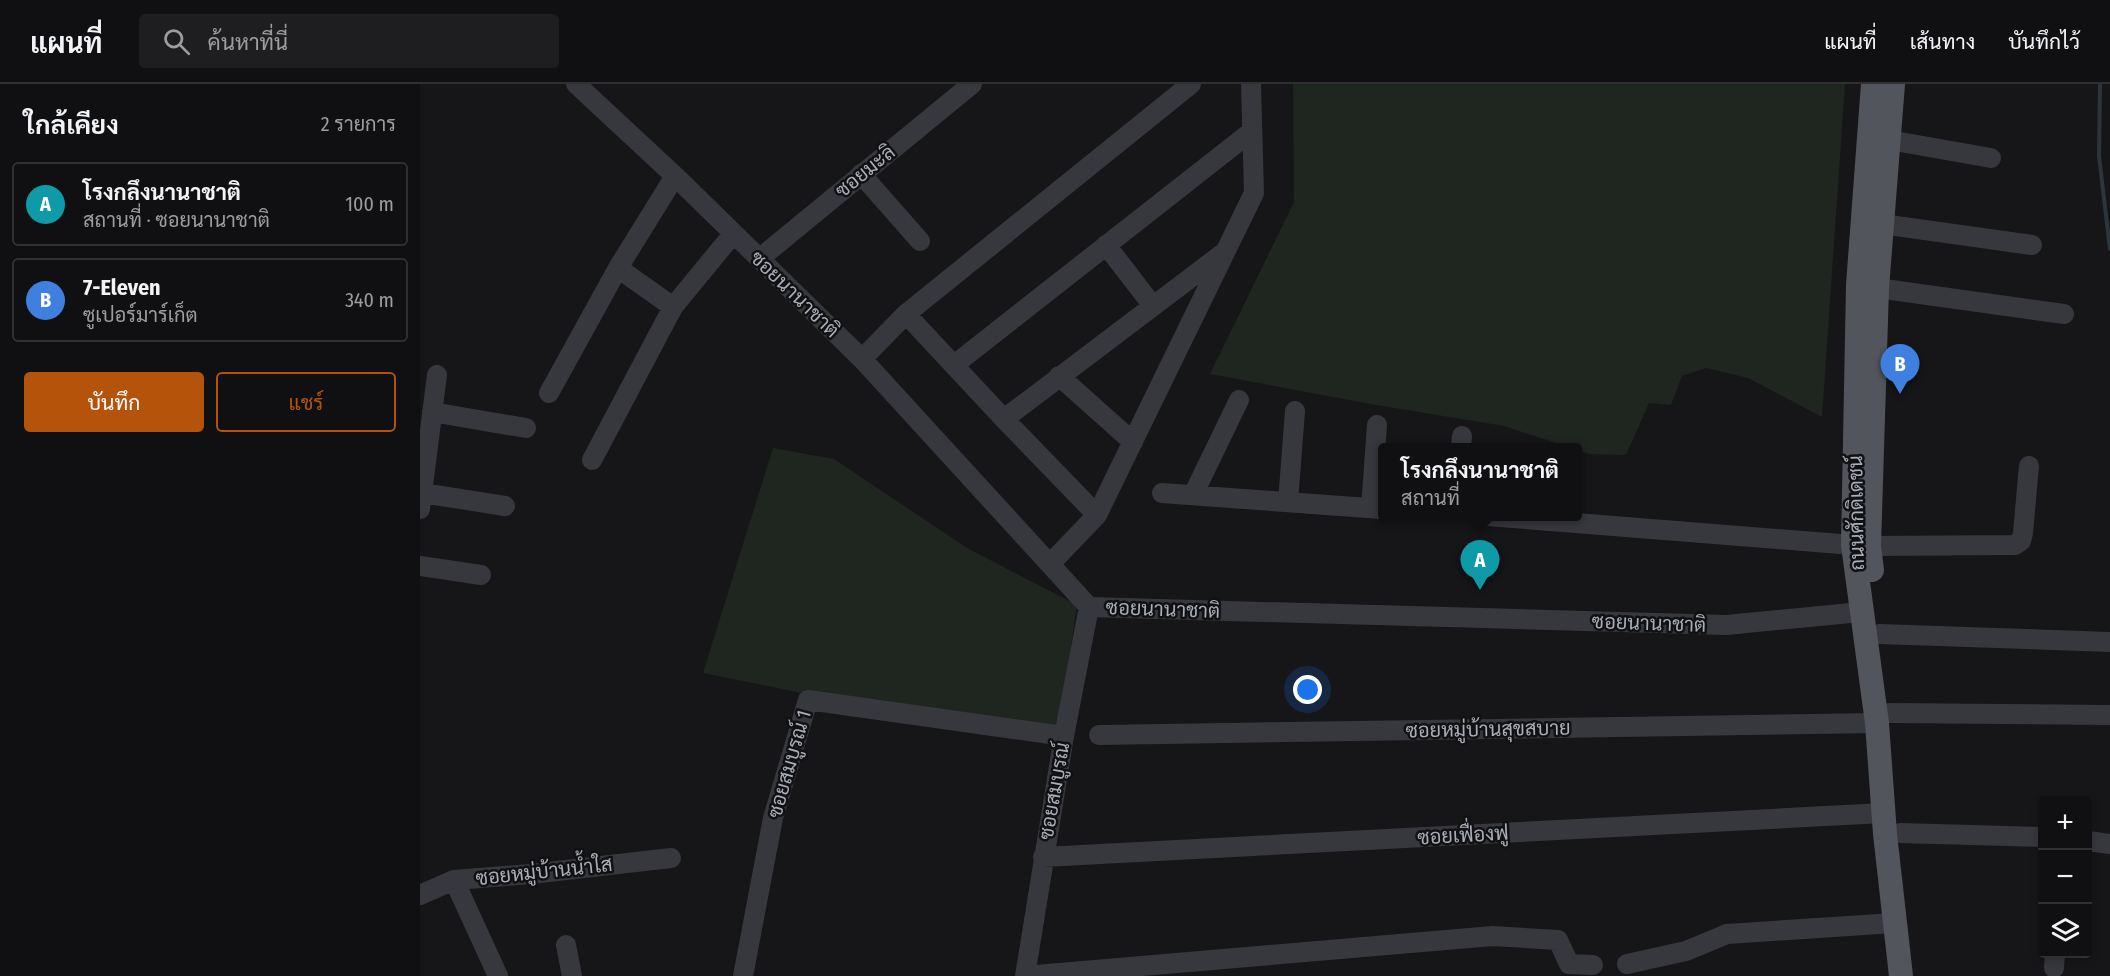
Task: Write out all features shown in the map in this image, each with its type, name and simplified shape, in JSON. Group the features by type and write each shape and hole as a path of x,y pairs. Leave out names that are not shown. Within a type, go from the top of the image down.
{"main road":[{"name":"ถนนศักดิเดชน์","path":"1873,84 1858,285 1861,612 1883,718 1883,813 1901,976"},
{"path":"1893,84 1861,545 1879,634 1883,718 1900,833 1914,976"}],"street":[{"name":"ซอยนานาชาติ","path":"576,84 675,176 862,358 1089,607 1726,625 1861,612"},
{"name":"ซอยมะลิ","path":"759,259 972,84"},
{"path":"862,358 906,314 1191,84"},
{"path":"1050,564 1097,515 1254,193 1251,84"},
{"path":"954,364 1252,131"},
{"path":"1889,140 1991,158"},
{"path":"861,174 920,241"},
{"path":"549,393 618,268 675,176"},
{"path":"1882,224 2032,244"},
{"path":"592,460 673,307 733,234"},
{"path":"1106,245 1153,306"},
{"path":"1004,419 1225,251"},
{"path":"618,268 673,307"},
{"path":"1878,288 2064,314"},
{"path":"906,314 1097,515"},
{"path":"437,375 421,501 505,506"},
{"path":"1059,376 1133,442"},
{"path":"1193,495 1239,400"},
{"path":"1288,502 1296,411"},
{"path":"432,412 526,428"},
{"path":"1162,493 1377,508 1377,425"},
{"path":"1575,521 1861,545 2015,546 2022,539 2029,466"},
{"path":"420,566 480,575"},
{"name":"ซอยสมบูรณ์","path":"1025,976 1043,857 1089,607"},
{"path":"1879,634 2110,642"},
{"name":"ซอยสมบูรณ์ 1","path":"743,976 773,818 808,700 1064,736"},
{"name":"ซอยหมู่บ้านสุขสบาย","path":"1098,735 2110,715"},
{"name":"ซอยเฟื่องฟู","path":"1043,857 1883,813"},
{"path":"1900,833 2038,837"},
{"path":"2092,842 2110,844"},
{"name":"ซอยหมู่บ้านน้ำใส","path":"420,896 454,880 671,858"},
{"path":"454,880 498,976"},
{"path":"1627,964 1686,951 1726,934 1894,923"},
{"path":"1025,976 1493,936 1558,940 1569,964 1593,965"},
{"path":"567,945 572,976"}],"shaded area":[{"path":"1293,84 1845,84 1822,417 1748,378 1706,368 1682,376 1671,405 1649,403 1626,455 1589,454 1582,451 1582,443 1556,443 1504,426 1210,374 1294,202"},
{"path":"773,448 834,459 967,548 1077,605 1066,681 1053,744 703,673"}],"waterway":[{"path":"2100,84 2099,156 2110,249"}],"place":[{"name":"7-Eleven","path":"1900,394"},
{"name":"โรงกลึงนานาชาติ","path":"1480,590"}]}
